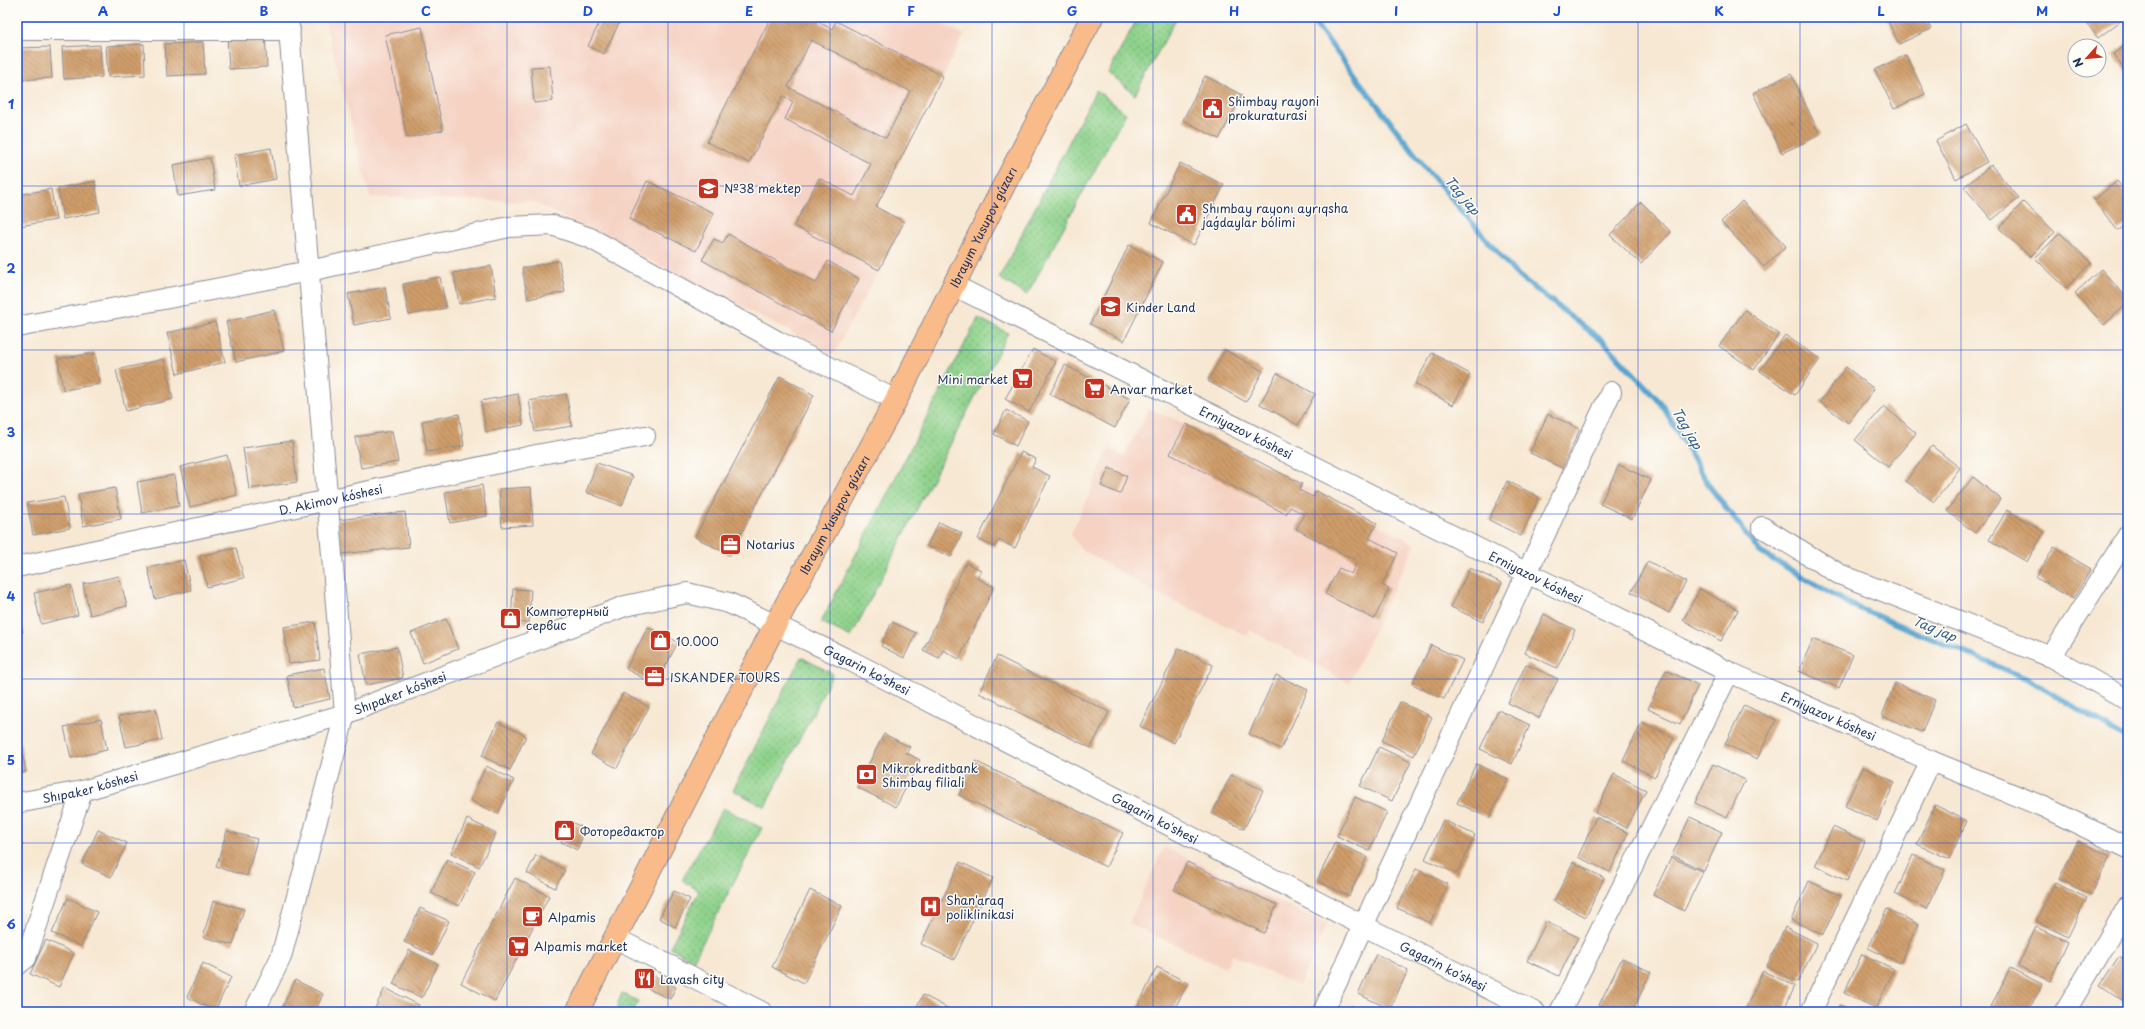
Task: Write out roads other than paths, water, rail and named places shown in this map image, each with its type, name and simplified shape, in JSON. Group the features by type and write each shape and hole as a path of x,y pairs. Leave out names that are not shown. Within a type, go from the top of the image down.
{"main road":[{"name":"Ibrayım Yusupov gúzarı","path":"577,1012 775,625 896,400 953,285 1092,17"}],"street":[{"path":"17,30 289,24 345,714 281,957 254,1012"},
{"path":"17,328 309,271 509,227 552,224 590,238 778,342 896,400"},
{"name":"Erniyazov kóshesi","path":"953,285 1527,573 1729,672 1931,762 2044,807 2128,848"},
{"path":"1323,1012 1611,392"},
{"name":"D. Akimov kóshesi","path":"17,567 541,454 645,436"},
{"path":"1762,527 1839,574 2051,657 2128,700"},
{"path":"2051,657 2128,534"},
{"name":"Shıpaker kóshesi","path":"17,803 82,791 345,714 625,606 687,592 729,603 775,625"},
{"name":"Gagarin ko'shesi","path":"775,625 851,661 1364,926 1535,1012"},
{"path":"1560,1012 1729,672"},
{"path":"1811,1012 1931,762"},
{"path":"17,965 26,958 82,791"},
{"path":"2065,1012 2128,906"},
{"path":"615,938 762,1012"}],"waterway":[{"name":"Tag jap","path":"1310,17 1424,166 1515,273 1604,342 1661,403 1710,487 1760,552 1851,605 2028,679 2128,740"}],"place":[{"name":"Shimbay rayoni prokuraturasi","path":"1212,108"},
{"name":"№38 mektep","path":"708,188"},
{"name":"Shımbay rayonı ayrıqsha jaǵdaylar bólimi","path":"1186,215"},
{"name":"Kinder Land","path":"1110,307"},
{"name":"Mini market","path":"1023,379"},
{"name":"Anvar market","path":"1095,389"},
{"name":"Notarius","path":"731,544"},
{"name":"Компютерный сервис","path":"511,618"},
{"name":"10.000","path":"661,641"},
{"name":"ISKANDER TOURS","path":"654,677"},
{"name":"Mikrokreditbank Shimbay filiali","path":"866,775"},
{"name":"Фоторедактор","path":"564,831"},
{"name":"Shan'araq poliklinikasi","path":"931,907"},
{"name":"Alpamis","path":"532,917"},
{"name":"Alpamis market","path":"518,946"},
{"name":"Lavash city","path":"644,979"}]}
